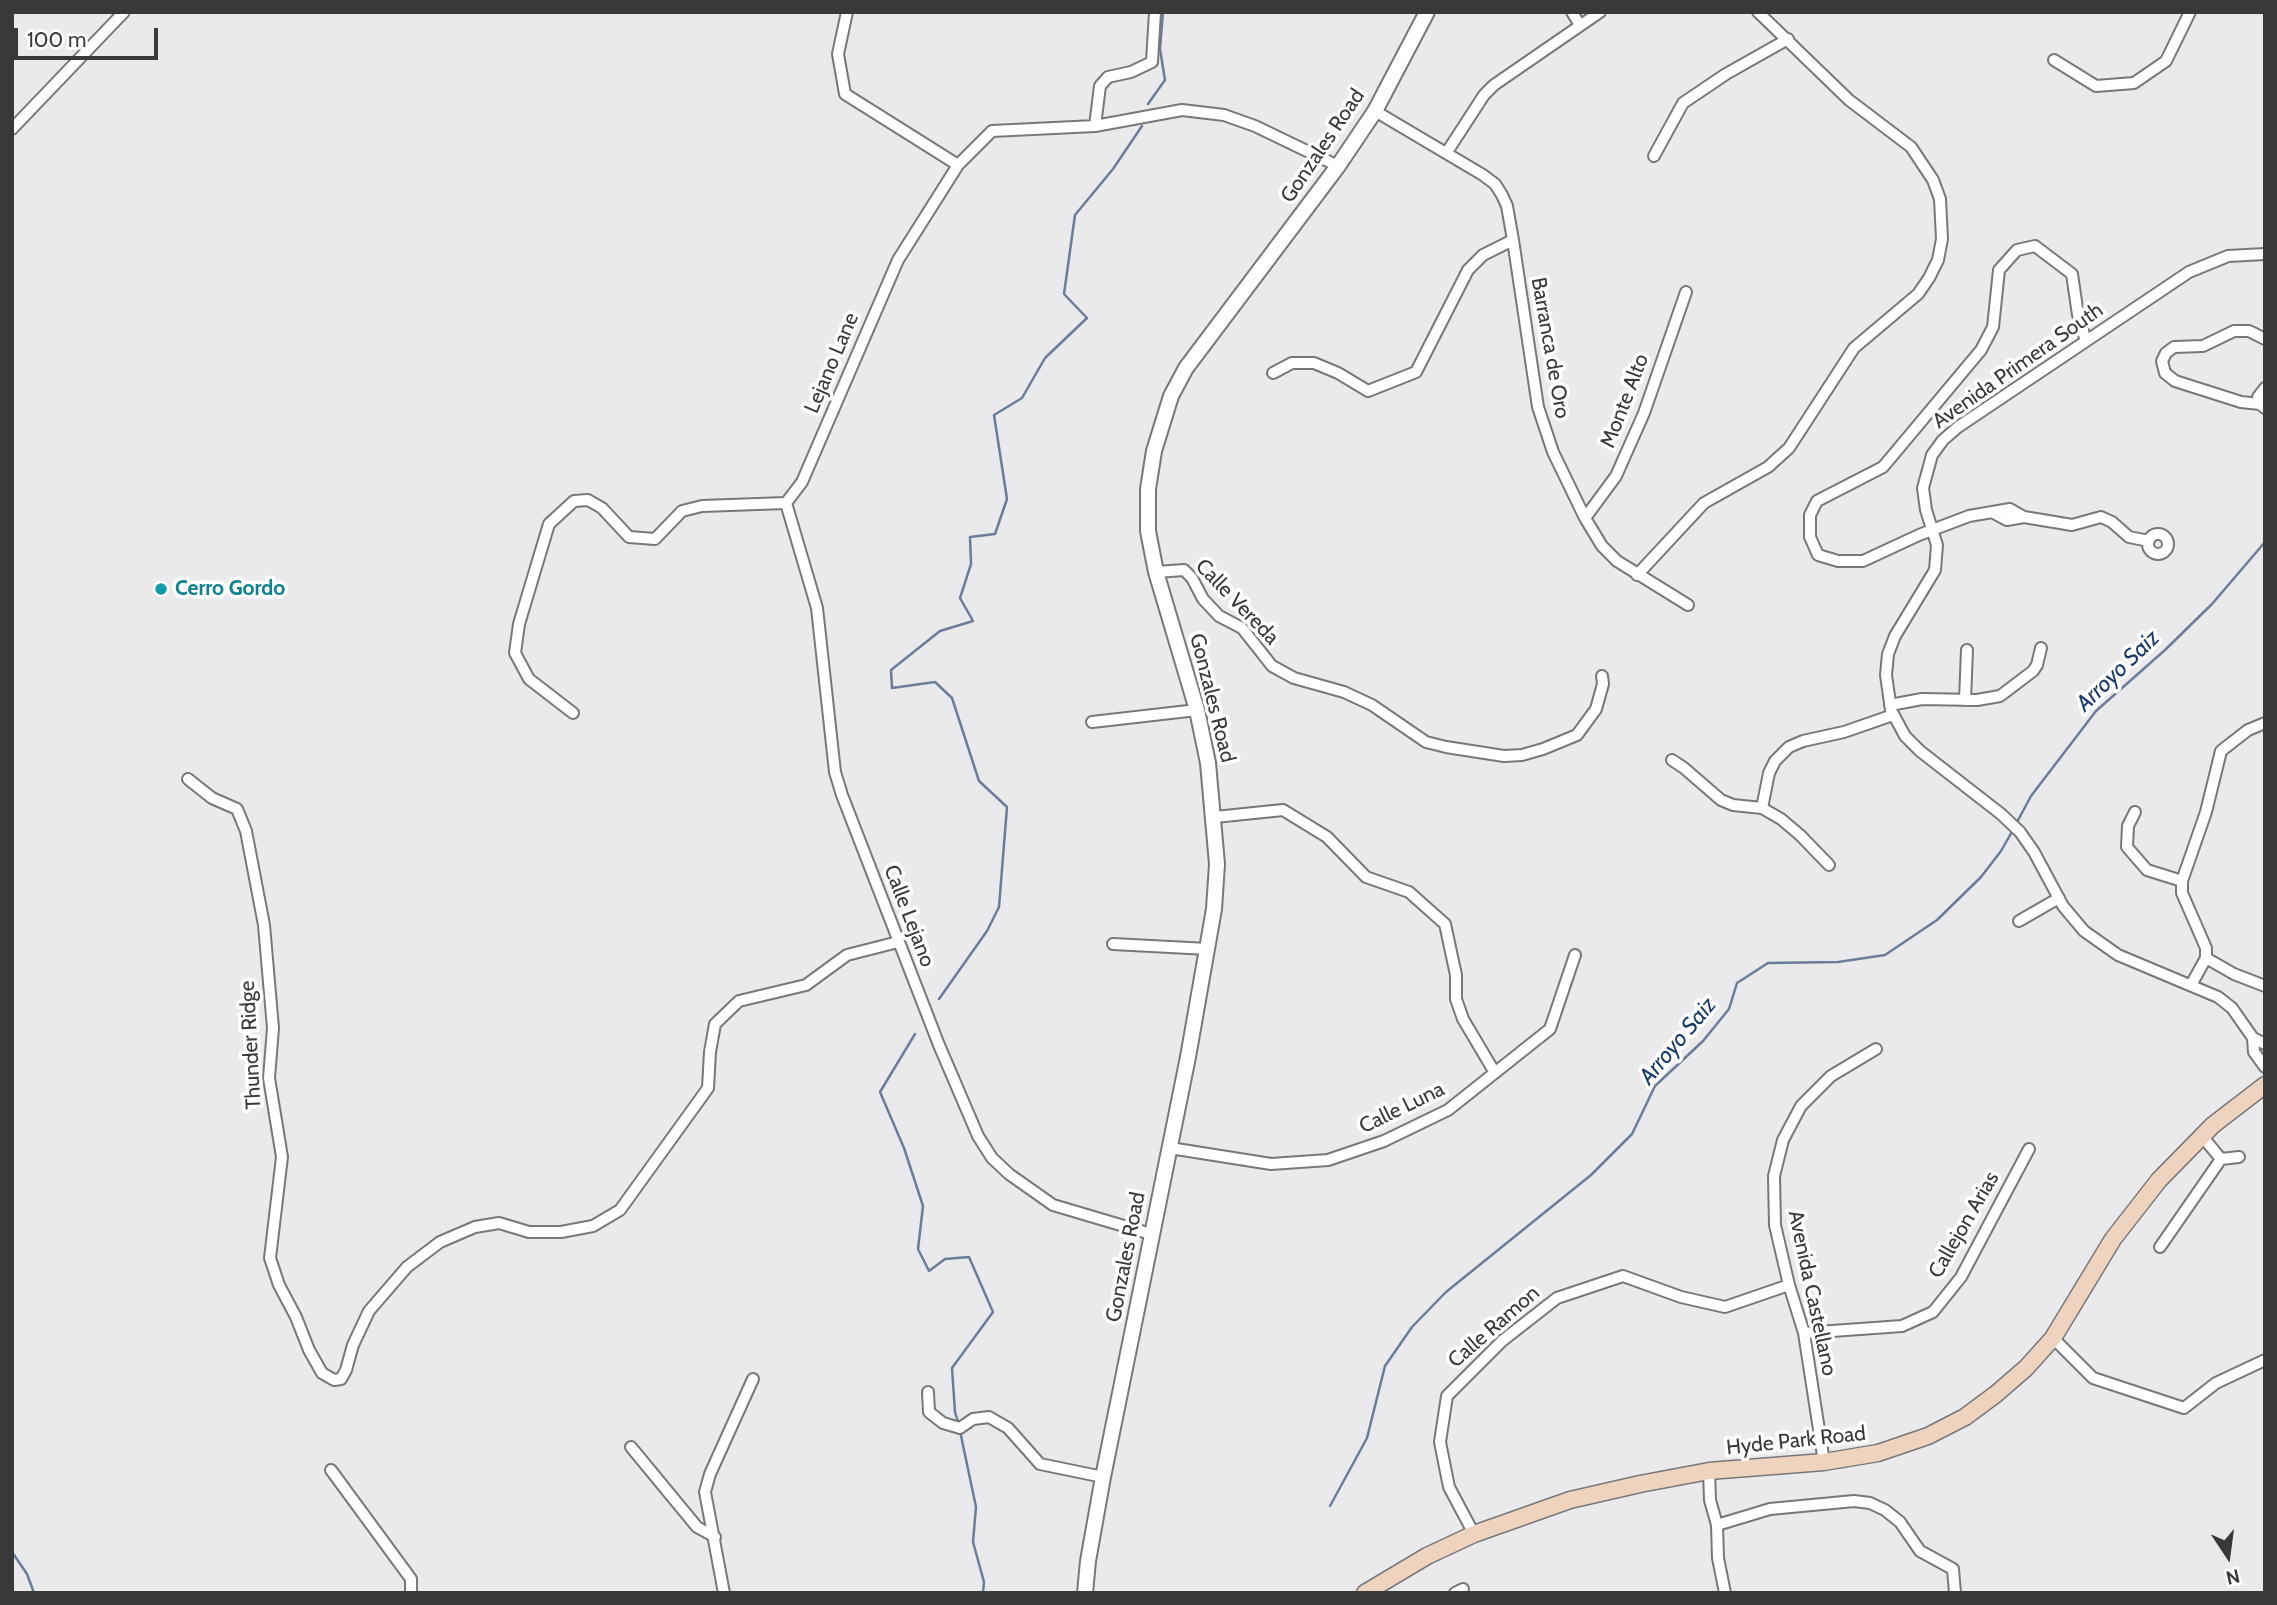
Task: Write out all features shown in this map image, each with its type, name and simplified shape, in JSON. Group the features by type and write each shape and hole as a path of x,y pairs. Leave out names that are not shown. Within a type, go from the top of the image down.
{"main road":[{"name":"Hyde Park Road","path":"1365,1593 1384,1588 1474,1534 1570,1500 1640,1483 1709,1471 1824,1462 1878,1453 1928,1436 1965,1417 2026,1368 2053,1338 2125,1223 2159,1180 2202,1136 2265,1084"}],"street":[{"path":"12,129 124,12"},
{"path":"847,12 838,54 845,94 958,165"},
{"path":"1095,126 1100,86 1108,77 1131,72 1152,62 1155,12"},
{"name":"Gonzales Road","path":"1085,1593 1103,1477 1208,949 1217,864 1209,763 1156,572 1148,531 1148,489 1154,451 1171,396 1186,368 1338,166 1374,111 1427,12"},
{"path":"1572,12 1580,24"},
{"path":"1447,152 1484,95 1494,85 1600,12"},
{"path":"1637,575 1704,503 1768,467 1789,448 1854,348 1917,294 1938,260 1942,239 1941,209 1933,180 1923,163 1911,147 1849,100 1758,12"},
{"path":"2054,60 2096,86 2134,83 2166,61 2190,12"},
{"path":"1654,156 1683,103 1726,74 1788,39"},
{"name":"Lejano Lane","path":"786,503 802,482 898,260 958,165 992,131 1095,126 1182,110 1224,115 1265,129 1338,166"},
{"name":"Barranca de Oro","path":"1374,111 1447,152 1495,184 1507,206 1541,422 1553,452 1602,546 1637,575 1688,605"},
{"path":"1273,373 1292,363 1314,363 1338,373 1368,391 1416,372 1468,270 1483,255 1513,240"},
{"path":"2086,341 2078,316 2072,274 2035,246 2017,250 1999,270 1993,327 1981,350 1883,467 1817,501 1810,515 1810,537 1818,555 1838,561 1863,561 1932,529 1969,516 1994,513 2007,520 2024,517 2072,525 2101,517 2112,522 2129,537 2149,541"},
{"name":"Avenida Primera South","path":"2265,254 2228,256 2198,267 1958,427 1943,440 1932,456 1924,479 1924,503 1937,554 1936,570 1899,627 1888,654 1886,675 1891,710 1915,747 2020,832 2039,859 2059,898 2079,925 2103,947 2126,959 2211,993 2225,1002 2253,1038 2265,1044"},
{"name":"Monte Alto","path":"1585,517 1616,476 1644,413 1686,292"},
{"path":"2265,339 2249,331 2234,331 2203,346 2174,347 2166,353 2162,361 2165,373 2175,381 2241,402 2262,406 2259,394 2265,388"},
{"path":"573,713 529,679 514,653 519,624 549,524 574,501 588,500 602,508 629,537 655,539 682,511 702,506 786,503"},
{"name":"Calle Lejano","path":"786,503 817,608 835,772 852,824 972,1124 992,1158 1009,1174 1053,1205 1151,1234"},
{"name":"Calle Vereda","path":"1156,572 1184,570 1192,578 1203,599 1219,616 1242,628 1272,666 1294,678 1344,692 1371,705 1426,742 1446,747 1504,756 1522,755 1577,735 1596,709 1602,676"},
{"path":"1762,808 1769,773 1784,750 1795,744 1844,732 1922,699 1993,698 2013,688 2033,671 2041,648"},
{"path":"1965,700 1967,650"},
{"path":"1092,722 1196,710"},
{"path":"2191,985 2206,958 2205,942 2182,893 2182,881 2206,811 2221,751 2248,730 2265,723"},
{"path":"1672,760 1721,800 1733,805 1762,808 1791,827 1829,865"},
{"name":"Thunder Ridge","path":"188,779 212,798 237,809 246,831 264,925 273,1028 269,1077 282,1157 270,1258 279,1285 322,1373 334,1380 341,1379 346,1370 353,1345 369,1311 407,1267 440,1242 475,1227 499,1223 529,1232 561,1232 593,1226 620,1210 708,1088 715,1024 739,1001 806,985 846,955 898,942"},
{"path":"1214,817 1283,810 1327,837 1366,877 1409,892 1445,924 1455,975 1456,999 1463,1018 1495,1073"},
{"path":"2135,812 2128,826 2127,847 2147,870 2182,881"},
{"path":"2019,921 2059,898"},
{"path":"1113,944 1208,949"},
{"name":"Calle Luna","path":"1170,1148 1272,1164 1328,1160 1384,1141 1448,1111 1550,1029 1575,955"},
{"path":"2206,958 2234,974 2265,986"},
{"name":"Avenida Primera South","path":"2253,1038 2253,1052 2265,1067"},
{"name":"Avenida Castellano","path":"1824,1462 1804,1333 1789,1285 1775,1224 1774,1177 1783,1139 1801,1106 1831,1076 1876,1049"},
{"path":"2202,1136 2221,1159"},
{"name":"Callejon Arias","path":"1804,1333 1902,1326 1933,1312 1961,1277 2029,1149"},
{"path":"2160,1247 2221,1159 2239,1157"},
{"name":"Calle Ramon","path":"1474,1534 1449,1487 1440,1441 1447,1396 1502,1341 1557,1298 1623,1276 1681,1297 1725,1307 1789,1285"},
{"path":"2053,1338 2093,1378 2184,1408 2216,1383 2265,1360"},
{"path":"724,1593 705,1492 709,1474 753,1379"},
{"path":"929,1392 929,1412 943,1423 960,1428 973,1419 989,1417 1008,1428 1040,1464 1103,1477"},
{"path":"631,1447 697,1527 715,1537"},
{"path":"331,1470 411,1579 411,1593"},
{"path":"1709,1471 1710,1500 1717,1525 1718,1558 1725,1593"},
{"path":"1717,1525 1770,1509 1846,1501 1870,1503 1885,1510 1900,1522 1920,1551 1953,1569 1955,1593"}],"waterway":[{"path":"1148,104 1165,80 1160,49 1163,12"},
{"path":"939,999 987,931 999,907 1007,807 979,781 952,698 935,682 892,688 891,670 940,631 973,621 960,598 971,564 970,537 995,534 1007,499 994,415 1022,398 1045,358 1087,318 1064,294 1075,215 1113,169 1142,126"},
{"name":"Arroyo Saiz","path":"2016,824 2031,796 2096,711 2212,604 2265,542"},
{"name":"Arroyo Saiz","path":"1330,1506 1367,1438 1385,1366 1412,1327 1446,1292 1591,1175 1632,1134 1655,1086 1703,1041 1729,1009 1737,983 1768,963 1838,962 1885,955 1937,920 1981,877 2013,830"},
{"path":"915,1034 880,1092 904,1148 923,1206 918,1249 929,1271 945,1259 969,1257 993,1312 952,1368 955,1412 959,1425"},
{"path":"960,1431 976,1507 973,1542 984,1582 983,1593"},
{"path":"12,1552 27,1574 34,1593"}],"place":[{"name":"Cerro Gordo","path":"161,589"}]}
